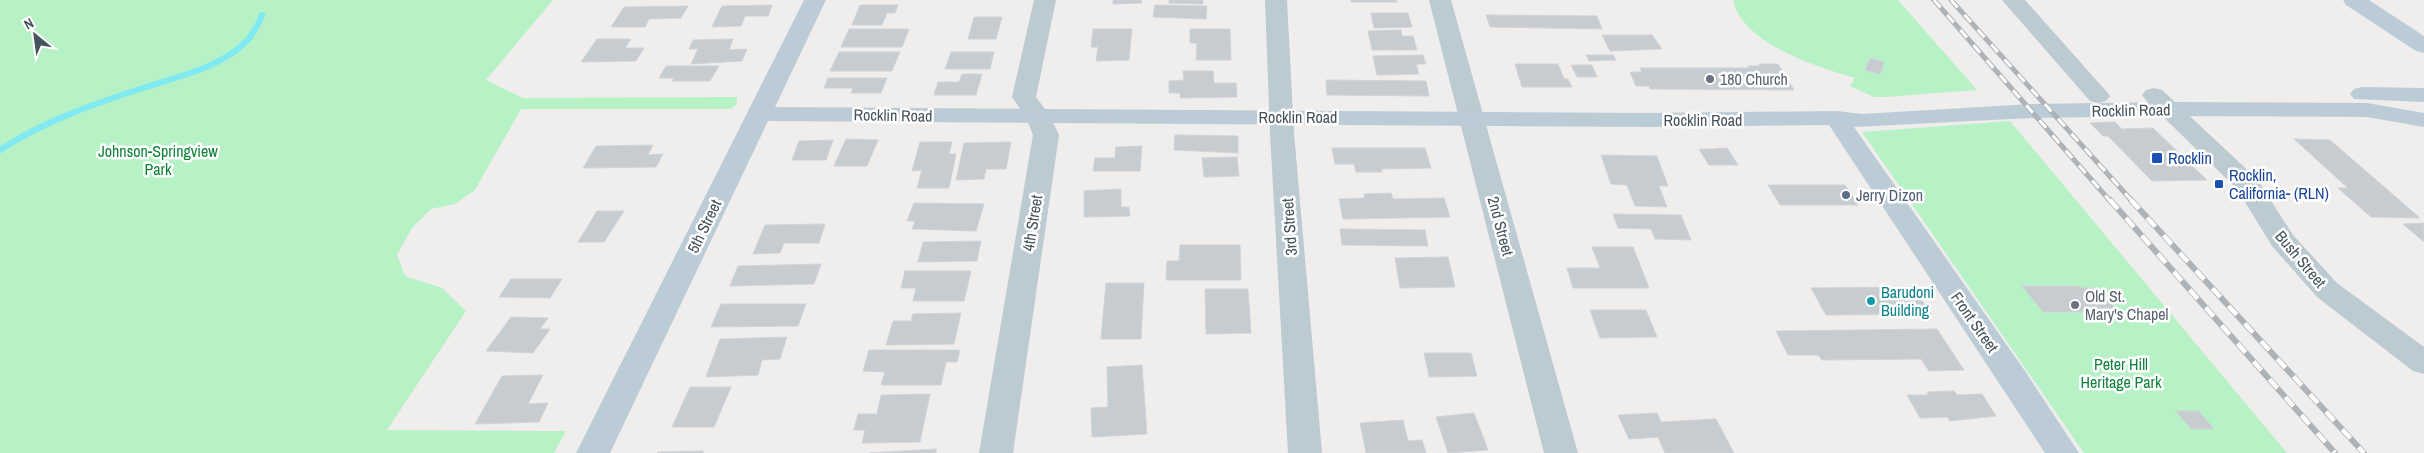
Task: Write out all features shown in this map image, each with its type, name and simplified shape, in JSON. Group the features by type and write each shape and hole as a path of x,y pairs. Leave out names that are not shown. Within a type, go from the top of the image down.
{"street":[{"name":"5th Street","path":"593,453 815,0"},
{"name":"4th Street","path":"996,453 1046,135 1038,116 1024,97 1045,0"},
{"name":"3rd Street","path":"1276,0 1305,453"},
{"name":"2nd Street","path":"1440,0 1561,453"},
{"path":"2013,0 2098,96"},
{"path":"2354,0 2424,46"},
{"path":"2391,4 2424,26"},
{"path":"2391,4 2424,30"},
{"name":"Rocklin Road","path":"759,114 1735,120 1837,118 1862,121 2161,102 2424,95"},
{"name":"Rocklin Road","path":"1837,118 1861,111 2098,96 2161,102 2367,110 2424,120"},
{"name":"Bush Street","path":"2161,102 2248,185 2282,240 2327,290 2424,363"},
{"path":"2326,109 2424,132"},
{"name":"Front Street","path":"1837,118 1848,139 2014,379 2062,453"}],"green space":[{"name":"Johnson-Springview Park","path":"0,0 553,0 486,80 523,98 737,97 737,104 731,109 521,109 475,190 455,204 431,209 412,228 397,255 405,276 442,288 466,311 387,430 566,431 554,453 0,453"},
{"path":"1733,0 1898,0 1977,90 1874,97 1850,86 1855,78 1809,63 1777,48 1763,39 1750,29 1741,18"},
{"name":"Peter Hill Heritage Park","path":"2010,121 2287,453 2084,453 1862,132"}],"building":[{"path":"1113,0 1141,0 1142,3 1113,4"},
{"path":"1169,0 1203,0 1203,4 1169,3"},
{"path":"1351,0 1396,0 1397,2 1351,2"},
{"path":"772,5 768,16 745,16 741,26 712,27 722,6"},
{"path":"860,5 898,5 895,13 887,13 882,25 852,25"},
{"path":"1155,5 1207,6 1206,19 1153,17"},
{"path":"688,6 681,18 649,19 645,27 611,27 624,7"},
{"path":"1371,13 1408,13 1412,27 1374,28"},
{"path":"1486,15 1597,16 1602,29 1490,27"},
{"path":"974,17 1002,17 996,39 968,39"},
{"path":"849,29 909,29 902,47 841,47"},
{"path":"1093,29 1132,29 1129,60 1096,61 1098,47 1091,47"},
{"path":"1190,29 1230,29 1231,60 1196,60 1197,43 1190,43"},
{"path":"1401,30 1402,36 1413,36 1417,50 1372,50 1368,31"},
{"path":"1602,35 1652,35 1662,49 1610,51"},
{"path":"597,39 631,39 625,48 644,48 636,61 581,62"},
{"path":"733,39 729,50 747,49 742,61 691,64 698,49 689,49 693,40"},
{"path":"839,52 900,52 892,71 830,71"},
{"path":"951,52 994,52 990,69 945,69"},
{"path":"1423,55 1426,64 1416,64 1419,74 1377,75 1373,56"},
{"path":"1586,55 1613,55 1616,60 1589,61"},
{"path":"1870,58 1884,62 1880,74 1865,70"},
{"path":"1515,64 1558,64 1564,79 1568,79 1572,87 1522,87"},
{"name":"180 Church","path":"1759,64 1778,64 1794,90 1650,89 1649,86 1636,86 1630,72 1642,72 1640,68 1749,68 1748,66 1760,66"},
{"path":"1571,65 1592,65 1597,77 1577,77"},
{"path":"666,66 719,66 710,81 672,81 674,78 659,78"},
{"path":"1183,71 1213,71 1214,83 1236,83 1237,97 1180,98 1180,93 1169,93 1169,81 1184,80"},
{"path":"962,74 982,74 976,95 934,95 938,82 959,82"},
{"path":"828,78 887,78 881,93 851,93 853,88 824,88"},
{"path":"1326,80 1426,81 1429,96 1327,95"},
{"name":"Rocklin","path":"2115,122 2122,129 2153,128 2207,180 2152,181 2108,136 2103,136 2090,123"},
{"path":"1175,135 1238,136 1238,153 1174,150"},
{"path":"846,139 878,140 867,166 834,166"},
{"path":"2294,139 2330,140 2420,218 2371,217 2338,188 2348,188"},
{"path":"833,140 826,160 792,160 799,141"},
{"path":"920,142 952,142 949,154 956,154 949,188 917,188 922,170 912,171"},
{"path":"1011,142 1006,169 986,169 984,179 956,180 964,143"},
{"path":"653,145 648,155 663,154 656,167 583,168 596,146"},
{"path":"1142,146 1140,171 1093,171 1095,158 1115,158 1116,147"},
{"path":"1332,148 1425,148 1431,168 1381,169 1382,172 1356,172 1354,164 1335,164"},
{"path":"1727,148 1738,165 1709,165 1699,149"},
{"path":"1601,155 1657,156 1668,186 1659,186 1667,207 1635,206 1627,185 1611,184"},
{"path":"1237,157 1239,176 1204,177 1202,158"},
{"path":"1768,185 1845,185 1858,205 1780,205"},
{"path":"1121,189 1121,207 1129,207 1130,216 1084,217 1084,191"},
{"path":"1391,193 1393,199 1444,198 1450,217 1343,219 1339,199 1365,198 1364,194"},
{"path":"914,203 984,204 976,231 912,229 915,221 907,221"},
{"path":"597,211 624,211 604,242 578,242"},
{"path":"1613,214 1681,215 1691,240 1655,239 1651,229 1618,228"},
{"path":"2424,223 2424,242 2403,224"},
{"path":"825,224 819,243 784,243 780,253 753,254 765,225"},
{"path":"1340,229 1425,230 1428,246 1342,245"},
{"path":"981,241 977,261 918,262 923,242"},
{"path":"1180,245 1240,245 1241,280 1166,280 1167,261 1179,261"},
{"path":"1592,247 1633,247 1649,288 1573,288 1567,268 1600,268"},
{"path":"1448,257 1455,287 1400,288 1395,258"},
{"path":"821,264 814,284 730,286 738,266"},
{"path":"905,271 971,271 964,301 913,301 916,288 901,288"},
{"path":"511,279 562,279 550,298 499,297"},
{"path":"1106,283 1144,283 1141,339 1101,339"},
{"name":"Old St. Mary's Chapel","path":"2022,286 2098,288 2117,311 2112,311 2117,317 2106,317 2101,312 2043,312"},
{"name":"Barudoni Building","path":"1913,287 1931,314 1826,315 1811,288"},
{"path":"1205,289 1248,289 1251,333 1206,334"},
{"path":"721,304 806,304 798,326 711,327"},
{"path":"1590,310 1646,310 1657,337 1600,338"},
{"path":"961,313 954,344 886,345 893,321 911,321 913,314"},
{"path":"511,317 548,318 540,329 550,329 533,353 486,351"},
{"path":"1937,329 1964,370 1929,371 1921,359 1822,360 1818,355 1788,355 1776,331"},
{"path":"787,337 780,359 762,360 758,375 706,377 720,339"},
{"path":"869,350 960,350 957,362 946,362 941,385 881,385 885,372 863,371"},
{"path":"1424,353 1471,353 1477,376 1429,377"},
{"path":"1142,365 1147,434 1092,437 1091,408 1108,407 1107,367"},
{"path":"543,375 528,404 548,403 539,422 475,424 502,376"},
{"path":"690,387 731,387 714,427 672,427"},
{"path":"1954,391 1957,395 1982,394 1996,416 1950,421 1947,417 1920,418 1907,395 1929,395 1927,392"},
{"path":"930,394 920,442 862,443 865,430 854,430 858,414 877,414 881,395"},
{"path":"2176,411 2199,411 2214,429 2191,429"},
{"path":"1474,413 1488,450 1448,453 1436,417"},
{"path":"1657,413 1661,422 1716,419 1734,453 1665,453 1658,437 1629,439 1618,415"},
{"path":"1403,420 1408,441 1422,440 1426,453 1366,453 1360,423"},
{"path":"936,449 936,453 869,453"},
{"path":"703,451 703,453 657,453 658,452"}],"waterway":[{"path":"0,150 34,130 70,114 219,61 245,43 253,33 262,15"}],"railway":[{"path":"1934,0 2111,202"},
{"path":"1951,0 2133,202"},
{"path":"2110,200 2335,453"},
{"path":"2131,200 2364,453"}],"place":[{"name":"180 Church","path":"1710,79"},
{"name":"Rocklin","path":"2157,158"},
{"name":"Rocklin, California- (RLN)","path":"2219,184"},
{"name":"Jerry Dizon","path":"1846,195"},
{"name":"Barudoni Building","path":"1871,301"},
{"name":"Old St. Mary's Chapel","path":"2075,305"}]}
